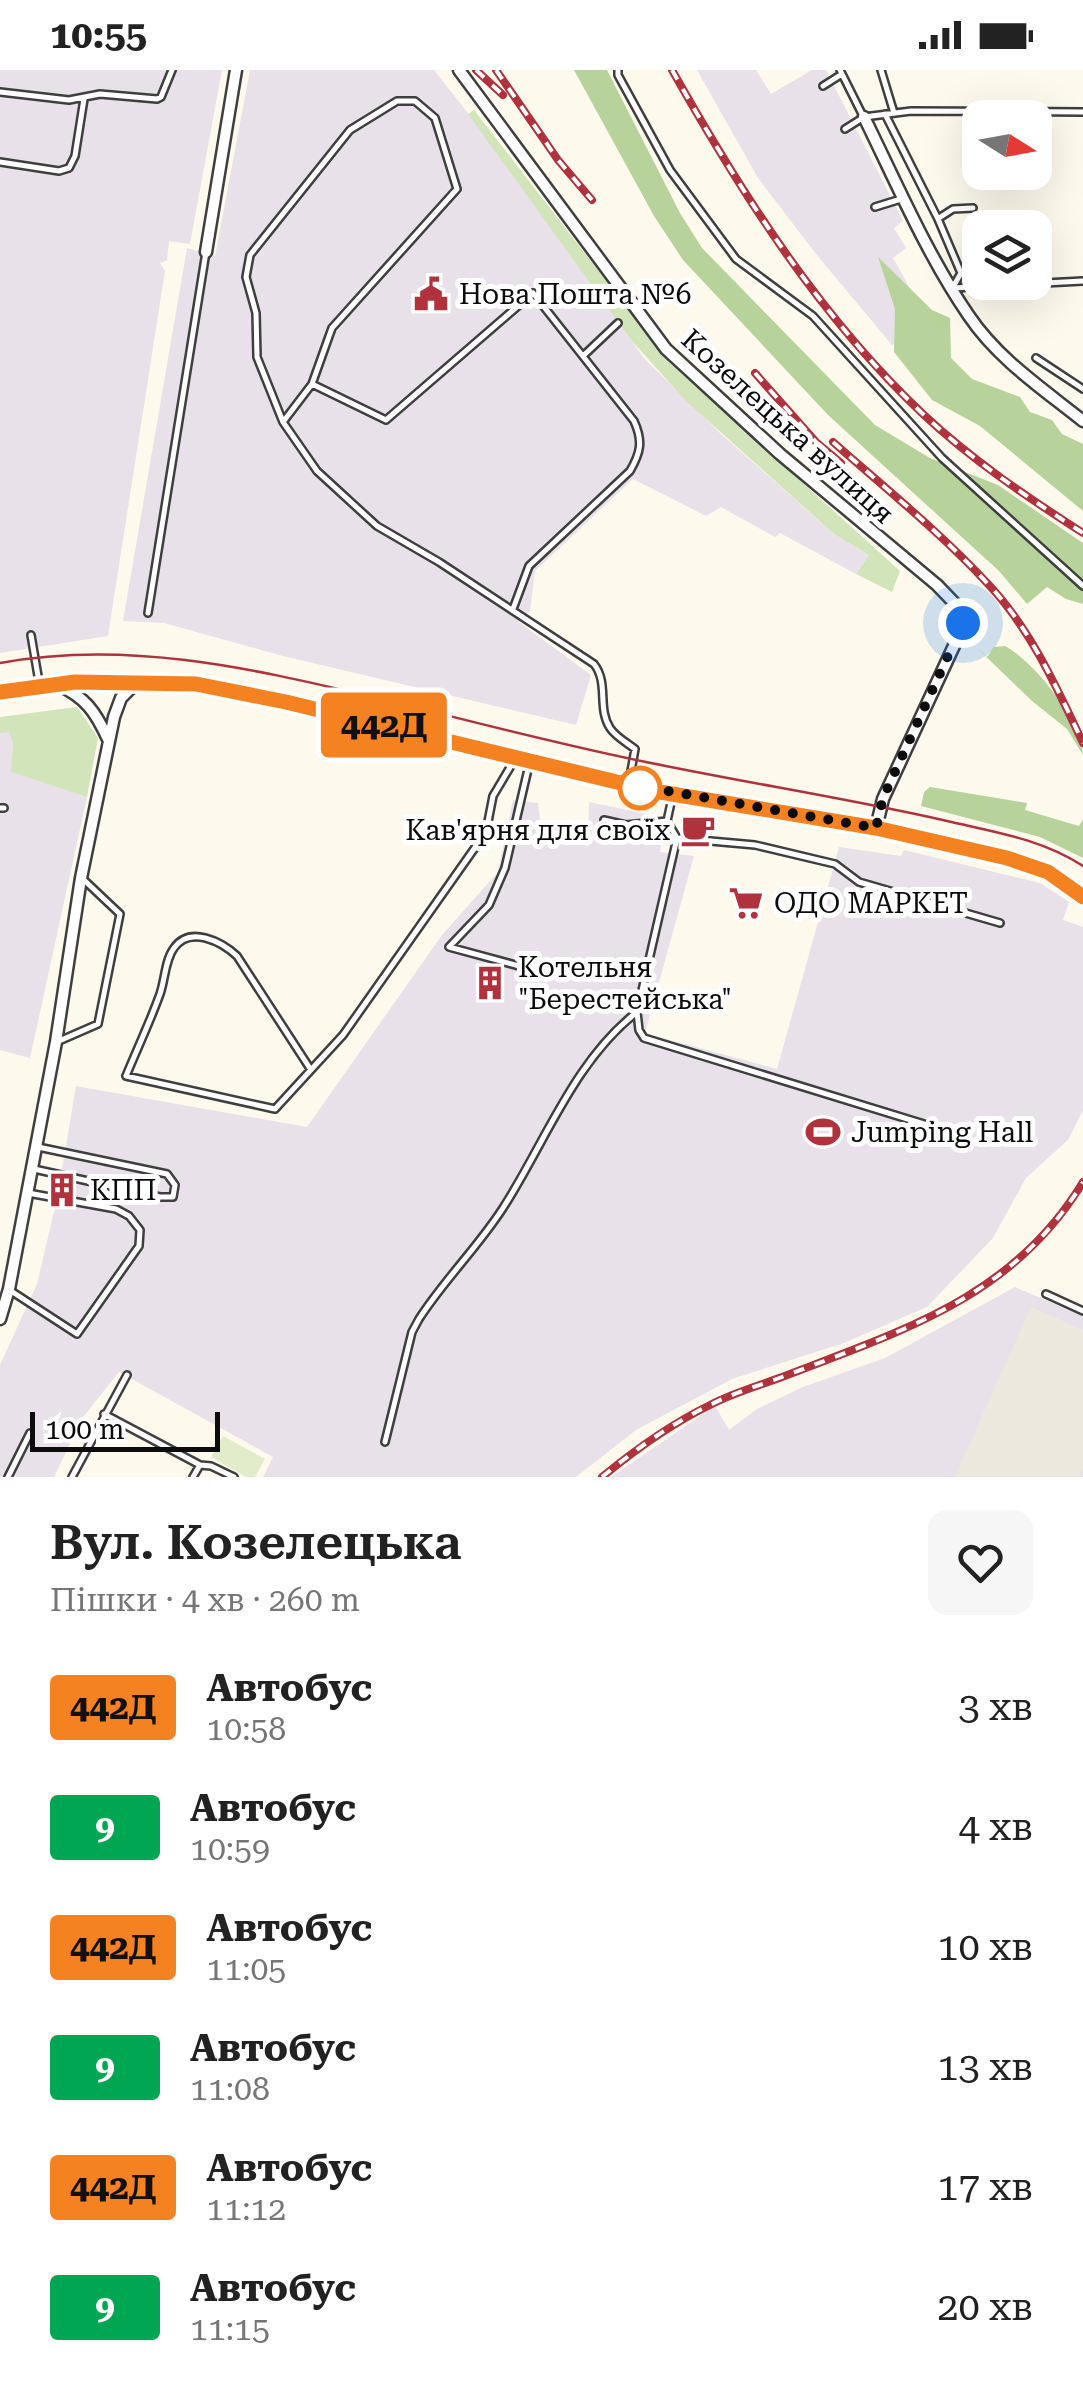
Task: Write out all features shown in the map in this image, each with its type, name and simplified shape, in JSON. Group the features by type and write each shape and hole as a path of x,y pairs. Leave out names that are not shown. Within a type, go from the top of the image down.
{"main road":[{"path":"0,692 48,684 196,684 672,794 876,828 1007,858 1048,872 1083,897"}],"street":[{"path":"206,252 236,70"},
{"name":"Козелецька вулиця","path":"459,70 666,349 962,612 960,635 883,798 876,828"},
{"path":"864,118 969,316 998,350 1083,420"},
{"path":"1,1312 9,1290 56,1042 109,742 121,698 137,682"},
{"path":"48,684 76,693 94,709 109,742"}],"lane":[{"path":"0,92 84,99 107,94 157,99 172,70"},
{"path":"618,70 670,170 736,259 813,316 942,458 1083,586"},
{"path":"881,70 894,113"},
{"path":"823,86 841,72 864,118"},
{"path":"0,162 59,172 70,168 84,99"},
{"path":"283,422 312,384 332,328 457,190 435,118 415,102 396,101 350,130 250,256 246,278 256,313 257,357 283,422 316,472 378,526 512,610 601,672 610,730 635,749 628,784"},
{"path":"846,129 864,118 894,113 1083,112"},
{"path":"884,114 938,219 960,274 953,288 1083,281"},
{"path":"875,207 904,198"},
{"path":"938,219 953,209 973,208"},
{"path":"148,613 206,252"},
{"path":"312,384 386,420 533,293 634,422 640,436 640,453 630,470 529,566 512,610"},
{"path":"583,356 618,323"},
{"path":"1036,358 1083,388"},
{"path":"31,636 48,684"},
{"path":"523,758 499,880 488,904 449,947 544,973"},
{"path":"311,1070 237,956 222,942 194,937 179,942 171,950 161,992 126,1076 276,1108 311,1070 343,1035 486,832 493,796 523,758"},
{"path":"672,794 667,821 677,838 638,1012 639,1030 650,1042 937,1128"},
{"path":"604,820 626,825 667,821"},
{"path":"677,838 756,845 835,864 859,882 1000,923"},
{"path":"56,1042 98,1024 120,914 82,878"},
{"path":"385,1442 412,1332 419,1319 503,1208 560,1108 598,1052 638,1012"},
{"path":"31,1168 173,1197 174,1186 167,1174 36,1147"},
{"path":"9,1290 77,1334 139,1246 140,1230 128,1216 116,1210 26,1193"},
{"path":"1046,1294 1083,1311"},
{"path":"72,1477 126,1375"},
{"path":"104,1414 200,1464 234,1477"},
{"path":"8,1477 30,1433"},
{"path":"193,1477 200,1464"}],"shaded area":[{"path":"0,70 222,70 190,244 169,241 167,260 160,263 165,271 108,636 0,653"},
{"path":"250,70 434,70 523,183 643,357 721,434 834,534 869,555 856,574 721,507 706,516 633,479 535,571 530,611 519,622 591,675 576,725 283,656 164,623 123,621 187,248 215,256"},
{"path":"697,70 756,70 771,94 812,70 826,70 903,221 894,228 906,248 893,258 916,299 906,339 892,345 816,254 758,178"},
{"path":"9,731 13,744 12,772 87,797 30,1058 0,1050 0,733"},
{"path":"513,800 538,803 542,835 577,839 588,847 589,802 656,816 654,828 664,830 660,852 694,856 645,1033 777,1069 839,847 901,856 904,850 1040,883 1069,902 1063,920 1083,927 1083,1110 1068,1140 1026,1178 993,1238 927,1307 844,1343 732,1379 636,1430 576,1477 263,1477 273,1457 119,1372 83,1417 54,1477 0,1477 0,1365 37,1284 57,1199 76,1086 307,1127 442,935 498,872"},
{"path":"1015,1287 1083,1316 1083,1477 611,1477 715,1406 729,1430 757,1409 803,1387 885,1358"},
{"path":"1031,1307 1083,1330 1083,1469 1079,1477 955,1477"}],"green space":[{"path":"574,70 607,70 702,248 875,425 930,458 998,485 1083,543 1083,604 1047,587 1027,604 999,571 828,415 683,260 654,216"},
{"path":"474,110 670,363 900,571 892,592 856,574 869,555 834,534 686,401 632,341 468,114"},
{"path":"878,257 932,310 950,318 951,358 972,379 1020,397 1030,412 1052,420 1062,434 1083,444 1083,511 980,426 932,400 894,352 895,309"},
{"path":"1005,646 1030,665 1054,694 1074,726 1083,755 1067,729 1032,701 977,648 987,657 994,647"},
{"path":"77,707 98,738 87,797 11,772 13,744 9,732 0,733 0,717"},
{"path":"930,787 1027,803 1025,810 1079,826 1083,819 1083,858 1040,837 921,806 924,792"},
{"path":"223,1436 265,1459 255,1477 246,1477 211,1457"}],"tram line":[{"path":"0,663 93,654 231,667 323,685 620,757 1000,833 1051,849 1083,866"}],"railway":[{"path":"476,70 503,95"},
{"path":"496,70 558,160 592,200"},
{"path":"672,70 755,208 850,337 942,432 1083,533"},
{"path":"755,373 816,442 841,463"},
{"path":"833,442 951,547 1003,601 1042,659 1083,743"},
{"path":"602,1477 696,1412 911,1326 951,1306 1023,1255 1055,1222 1083,1182"}],"bus line":[{"name":"442Д","path":"0,692 75,682 196,684 654,791 876,828 1007,858 1048,872 1083,897"}],"place":[{"name":"Нова Пошта №6","path":"431,294"},
{"name":"Кав'ярня для своїх","path":"698,830"},
{"name":"ОДО МАРКЕТ","path":"746,903"},
{"name":"Котельня \"Берестейська\"","path":"490,983"},
{"name":"Jumping Hall","path":"823,1132"},
{"name":"КПП","path":"62,1190"}],"route":[{"path":"640,788 628,784 876,828 883,798 963,623"}]}
